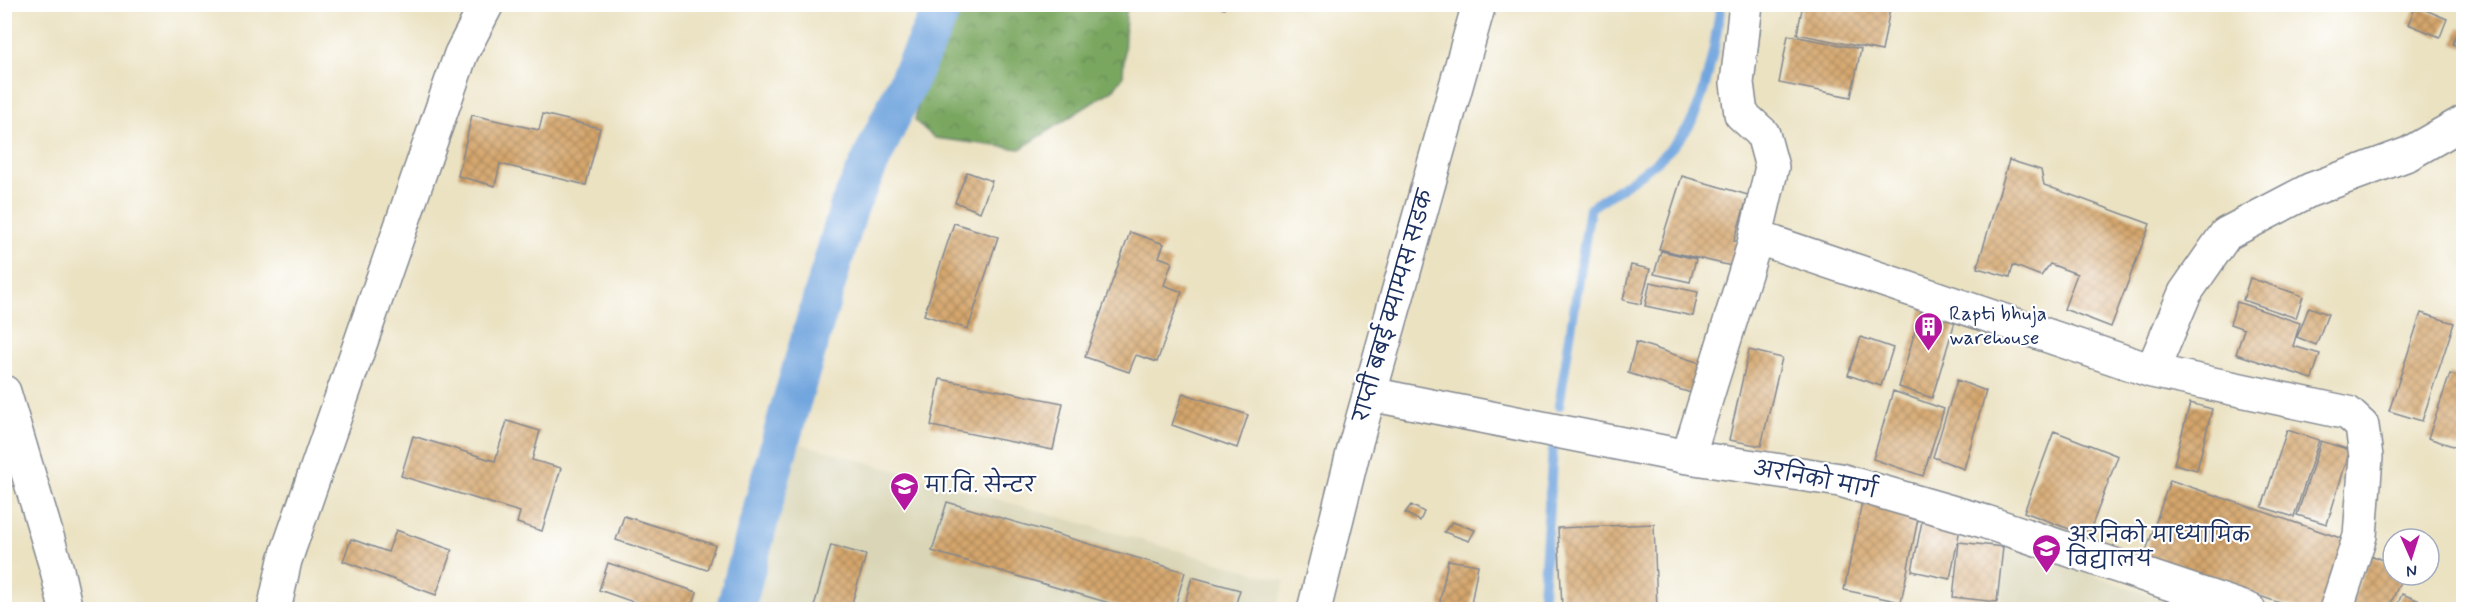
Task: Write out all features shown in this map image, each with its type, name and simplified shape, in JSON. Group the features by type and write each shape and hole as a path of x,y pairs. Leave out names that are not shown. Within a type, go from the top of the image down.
{"street":[{"path":"274,609 285,560 461,54 487,4"},
{"name":"राप्ती बबई क्याम्पस सडक","path":"1314,609 1370,394 1479,4"},
{"path":"1688,457 1756,237 1772,167 1762,134 1741,114 1737,83 1746,4"},
{"path":"2152,371 2185,293 2226,234 2310,190 2408,154 2463,122"},
{"path":"1756,237 2152,371 2348,413 2362,426 2366,457 2361,536 2336,609"},
{"path":"4,392 57,570 66,609"},
{"name":"अरनिको मार्ग","path":"1370,394 1688,457 1840,480 1986,522 2249,609"}],"shaded area":[{"name":"मा.वि. सेन्टर","path":"792,441 1285,581 1277,609 741,610"},
{"name":"अरनिको माध्यामिक विद्यालय","path":"2004,544 2191,609 1976,610 1977,604 2000,608"}],"green space":[{"path":"963,5 1130,5 1126,13 1123,76 1114,89 1020,149 935,138 915,121 920,90 944,49"}],"building":[{"path":"1211,4 1226,4 1224,9"},
{"path":"1803,4 1869,4 1890,9 1882,51 1797,34"},
{"path":"2416,6 2447,19 2440,37 2408,24"},
{"path":"2459,27 2464,29 2464,48 2453,44"},
{"path":"1788,35 1861,49 1851,97 1779,83"},
{"path":"543,114 600,128 586,185 500,164 495,186 458,176 472,115 539,130"},
{"path":"2009,160 2041,170 2044,185 2150,224 2111,327 2064,309 2077,274 2050,264 2041,276 2013,265 2010,277 1977,268"},
{"path":"967,172 992,181 980,212 955,202"},
{"path":"1682,176 1748,195 1734,241 1742,242 1736,267 1659,249"},
{"path":"954,223 998,237 968,329 924,315"},
{"path":"1130,232 1164,244 1159,257 1172,262 1164,285 1182,292 1157,362 1136,355 1129,372 1085,357"},
{"path":"1661,251 1696,259 1690,282 1654,274"},
{"path":"1631,265 1650,269 1641,304 1623,300"},
{"path":"2250,278 2303,296 2296,318 2243,300"},
{"path":"1650,282 1698,292 1693,316 1645,306"},
{"path":"2237,302 2300,323 2293,346 2320,354 2312,379 2236,354 2244,329 2230,324"},
{"name":"Rapti bhuja warehouse","path":"1923,303 1957,315 1932,398 1899,387"},
{"path":"2309,307 2328,314 2316,345 2297,337"},
{"path":"2421,313 2454,323 2422,421 2389,411"},
{"path":"1861,337 1893,348 1881,386 1848,375"},
{"path":"1636,342 1703,364 1694,394 1628,373"},
{"path":"1749,350 1782,358 1761,446 1729,440"},
{"path":"2450,374 2464,378 2464,441 2461,440 2459,448 2428,438"},
{"path":"940,379 1063,403 1053,450 931,426"},
{"path":"1957,380 1986,391 1964,469 1933,457"},
{"path":"1893,391 1944,409 1923,476 1873,459"},
{"path":"1183,393 1248,415 1237,448 1172,425"},
{"path":"2190,403 2212,409 2197,470 2174,464"},
{"path":"507,421 540,431 532,460 561,468 542,531 517,523 520,512 401,476 413,436 495,461"},
{"path":"2287,430 2319,440 2294,517 2262,507"},
{"path":"2054,431 2118,456 2088,536 2024,512"},
{"path":"2321,441 2350,450 2327,524 2297,515"},
{"path":"2170,480 2352,542 2329,610 2301,610 2144,557"},
{"path":"4,489 9,490 5,502 4,502"},
{"path":"947,502 1185,572 1174,610 1133,610 932,551"},
{"path":"1862,502 1919,514 1901,602 1844,590"},
{"path":"1411,505 1424,512 1420,521 1405,513"},
{"path":"624,516 715,545 707,570 616,540"},
{"path":"1923,516 1961,524 1950,579 1912,571"},
{"path":"1452,522 1475,530 1469,541 1444,532"},
{"path":"1654,524 1657,610 1597,610 1597,606 1562,607 1558,528"},
{"path":"396,530 452,550 436,595 343,561 351,539 388,552"},
{"path":"1959,542 2003,547 1997,602 1953,597"},
{"path":"831,545 866,555 850,610 813,610"},
{"path":"2371,555 2381,560 2381,587 2398,587 2388,610 2348,610"},
{"path":"1448,560 1478,565 1470,610 1451,610 1439,606"},
{"path":"608,563 697,592 691,610 656,610 599,590"},
{"path":"1192,577 1240,590 1234,610 1183,610"},
{"path":"2402,594 2420,601 2416,610 2395,610"}],"waterway":[{"path":"735,610 787,417 849,207 944,4"},
{"path":"1559,406 1590,208 1655,163 1687,129 1700,103 1705,86 1721,4"},
{"path":"1542,610 1553,448"}],"place":[{"name":"Rapti bhuja warehouse","path":"1928,352"},
{"name":"मा.वि. सेन्टर","path":"904,512"},
{"name":"अरनिको माध्यामिक विद्यालय","path":"2046,574"}]}
